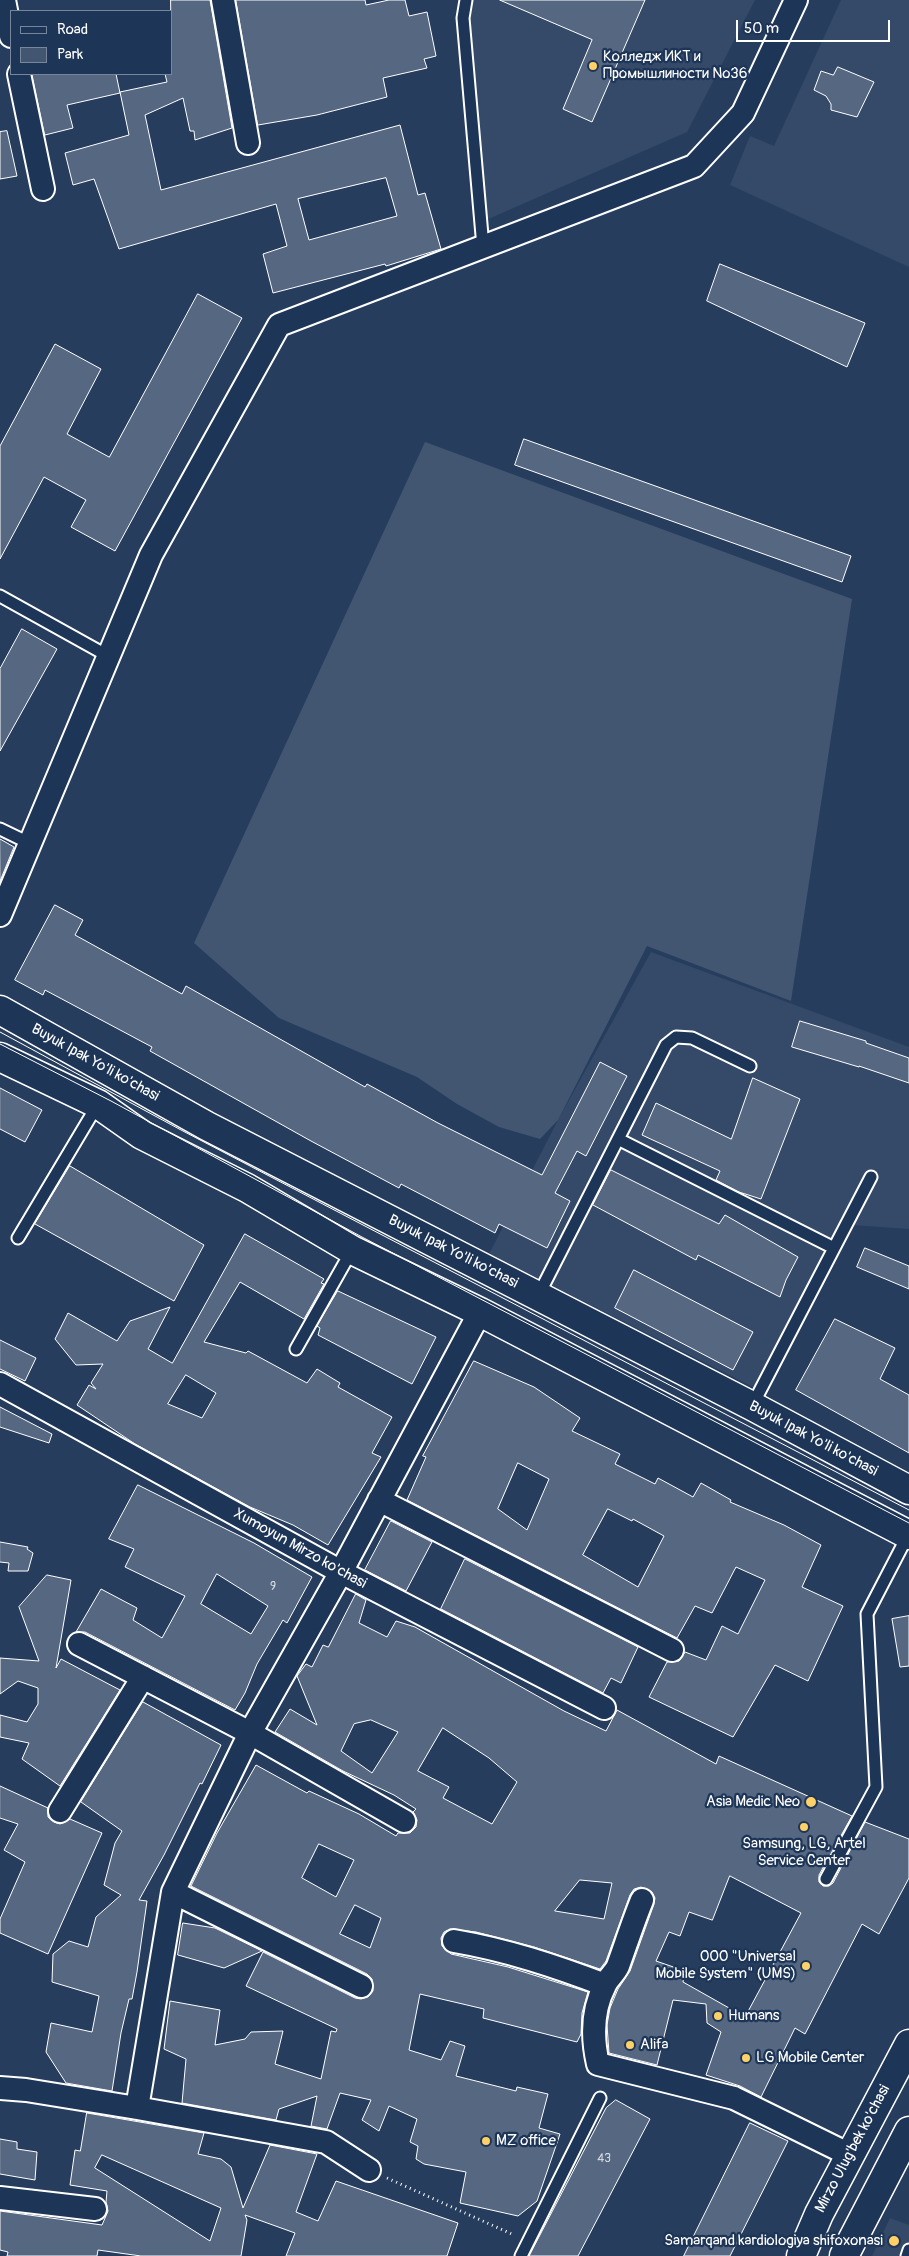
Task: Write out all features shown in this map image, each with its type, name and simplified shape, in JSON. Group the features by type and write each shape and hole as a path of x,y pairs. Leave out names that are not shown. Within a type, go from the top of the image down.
{"main road":[{"name":"Buyuk Ipak Yo'li ko'chasi","path":"0,1010 207,1126 752,1406 909,1490"},
{"path":"0,1057 98,1104 142,1135 247,1188 352,1250 480,1312 909,1535"},
{"name":"Mirzo Ulug'bek ko'chasi","path":"801,2256 818,2214 909,2044"},
{"path":"844,2256 909,2131"}],"street":[{"path":"4,0 10,31"},
{"path":"222,0 248,143"},
{"path":"0,915 151,555 279,325 694,166 743,113 796,0"},
{"path":"19,75 43,189"},
{"path":"137,2108 173,1892 250,1733 341,1572 480,1312"},
{"name":"Xumoyun Mirzo ko'chasi","path":"0,1384 341,1572 604,1708"},
{"path":"379,1500 672,1650"},
{"path":"79,1644 250,1733 404,1821"},
{"path":"60,1811 143,1677"},
{"path":"173,1892 361,1986"},
{"path":"642,1900 629,1931 617,1968 605,1985 595,2016 594,2046 598,2064 734,2098 850,2155"},
{"path":"454,1941 494,1948 538,1960 605,1985"},
{"path":"0,2088 26,2090 137,2108 326,2142 369,2170"},
{"path":"0,2198 95,2209"}],"lane":[{"path":"466,0 463,18 483,247"},
{"path":"0,596 108,656"},
{"path":"0,829 29,843"},
{"path":"538,1296 666,1045 676,1037 692,1038 750,1066"},
{"path":"18,1238 98,1104"},
{"path":"618,1139 834,1248"},
{"path":"752,1406 871,1177"},
{"path":"296,1349 352,1250"},
{"path":"826,1879 876,1788 867,1614 909,1535"},
{"path":"521,2256 600,2098"},
{"path":"907,2256 909,2250"}],"path":[{"path":"369,2170 528,2242"}],"shaded area":[{"name":"Колледж ИКТ и Промышлиности №36","path":"459,0 755,0 687,132 477,224"},
{"path":"841,0 909,0 909,267 730,185 750,136 774,146"},
{"path":"651,952 909,1047 909,1229 852,1225 757,1389 489,1254 558,1120"},
{"name":"Samarqand kardiologiya shifoxonasi","path":"890,2218 909,2225 909,2256 872,2256"}],"green space":[{"path":"425,442 852,599 791,1001 647,946 558,1120 540,1139 499,1127 457,1104 417,1077 279,1018 194,943"}],"building":[{"path":"171,0 210,0 232,128 195,140 194,131 190,131 183,98 145,115 161,190 400,125 418,195 425,193 441,249 386,266 385,264 273,293 263,254 287,246 276,204 119,249 94,179 73,185 65,153 129,135 120,92 167,82 165,75 172,75","holes":["386,178 397,216 309,240 298,199"]},
{"path":"236,0 365,0 366,5 389,0 405,0 409,16 427,12 436,56 424,59 427,68 383,78 387,97 317,115 258,125"},
{"path":"500,0 645,0 592,122 563,109 592,40"},
{"path":"838,67 874,82 857,117 831,110 831,104 826,96 814,90 821,71 833,75"},
{"path":"32,75 116,75 120,93 67,105 73,128 45,135"},
{"path":"7,131 17,176 0,179 0,132"},
{"path":"720,264 865,323 847,367 707,301"},
{"path":"198,294 242,318 115,551 71,527 86,500 44,477 0,559 0,446 55,344 101,369 67,434 109,457"},
{"path":"524,439 851,556 842,582 515,465"},
{"path":"22,629 57,649 0,751 0,669"},
{"path":"0,839 14,847 0,881"},
{"path":"55,905 83,920 75,935 182,994 186,986 365,1087 367,1084 438,1123 542,1175 600,1062 627,1076 586,1156 577,1151 555,1193 570,1201 547,1248 499,1224 495,1233 401,1184 399,1188 150,1051 152,1047 45,990 43,995 15,980"},
{"path":"800,1021 866,1041 866,1043 909,1058 909,1083 859,1066 792,1047"},
{"path":"753,1078 800,1099 761,1199 739,1192 716,1180 720,1171 642,1135 656,1103 731,1139"},
{"path":"0,1088 42,1110 25,1142 0,1129"},
{"path":"70,1166 204,1245 174,1301 35,1224"},
{"path":"611,1170 719,1224 725,1215 798,1257 786,1280 780,1297 698,1255 696,1260 593,1205"},
{"path":"245,1234 324,1279 321,1283 324,1284 304,1319 240,1282 204,1342 246,1353 248,1351 307,1383 317,1369 340,1383 338,1387 392,1417 372,1453 381,1457 328,1545 293,1525 250,1507 135,1444 77,1405 89,1385 96,1389 91,1383 103,1364 76,1365 55,1339 68,1313 117,1341 130,1321 170,1307 148,1349 172,1363","holes":["186,1375 216,1393 202,1418 168,1404"]},
{"path":"865,1248 909,1266 909,1289 857,1267"},
{"path":"634,1270 753,1332 733,1370 615,1308"},
{"path":"338,1291 436,1337 412,1384 318,1335 320,1328 317,1326"},
{"path":"835,1319 895,1348 880,1379 909,1395 909,1453 796,1390"},
{"path":"0,1340 36,1358 25,1381 0,1369"},
{"path":"474,1361 534,1387 580,1418 572,1431 620,1454 615,1464 655,1484 658,1478 693,1497 701,1483 731,1500 730,1502 784,1525 821,1545 802,1587 843,1606 808,1681 775,1665 733,1737 649,1697 667,1662 679,1661 685,1652 706,1660 722,1626 738,1634 765,1580 736,1567 712,1613 695,1606 677,1638 407,1500 426,1457 423,1456","holes":["518,1463 549,1479 527,1530 498,1509","608,1509 632,1521 633,1519 664,1536 638,1587 583,1555"]},
{"path":"0,1407 52,1434 49,1443 0,1427"},
{"path":"138,1485 254,1543 312,1577 287,1623 283,1620 257,1664 245,1693 235,1710 85,1632 76,1632 101,1589 137,1608 133,1620 162,1638 185,1596 125,1567 134,1549 109,1539","holes":["217,1574 268,1606 251,1634 201,1604"]},
{"path":"391,1521 432,1542 406,1591 365,1570"},
{"path":"0,1542 28,1547 27,1549 33,1553 28,1571 8,1571 9,1563 0,1562"},
{"path":"465,1559 638,1647 621,1683 611,1678 603,1693 441,1609"},
{"path":"47,1575 71,1580 56,1668 61,1659 120,1690 60,1786 22,1759 29,1743 0,1737 0,1715 27,1722 38,1704 38,1688 18,1681 0,1694 0,1658 39,1661 19,1607"},
{"path":"356,1594 366,1600 359,1623 387,1637 396,1621 415,1627 564,1711 606,1731 617,1710 716,1764 719,1756 852,1816 819,1875 819,1882 823,1886 829,1886 833,1883 865,1822 909,1839 909,1878 879,1934 862,1924 805,2034 795,2028 761,2097 740,2086 706,2075 721,2032 707,2023 706,2004 673,2000 657,2065 609,2053 607,2025 610,2008 618,1989 630,1971 654,1904 655,1898 652,1892 641,1887 634,1889 630,1895 606,1961 600,1969 534,1947 476,1932 450,1929 444,1932 441,1938 442,1946 451,1954 508,1967 588,1992 582,2013 581,2034 577,2042 483,2018 484,2009 420,1994 409,2050 441,2060 450,2041 465,2046 456,2076 516,2091 517,2087 548,2094 539,2128 560,2134 537,2201 518,2216 460,2203 466,2172 424,2164 416,2159 418,2146 410,2142 417,2119 389,2106 379,2131 362,2120 371,2100 340,2093 327,2129 311,2126 317,2096 279,2109 276,2120 182,2103 186,2059 164,2049 170,2001 220,2010 215,2045 245,2039 251,2032 283,2031 275,2064 321,2079 331,2031 336,2032 337,2029 246,1986 263,1952 355,1998 368,1997 373,1991 372,1979 367,1974 191,1886 217,1833 256,1765 307,1793 309,1791 359,1814 396,1836 398,1833 410,1833 416,1827 417,1820 413,1812 416,1809 394,1795 343,1771 275,1732 290,1709 317,1725 297,1676 306,1664 312,1667 323,1645 328,1647","holes":["371,1720 398,1732 372,1773 341,1751 354,1724","443,1728 489,1758 517,1782 492,1824 443,1798 449,1787 418,1771","319,1844 354,1860 336,1897 302,1878","730,1876 801,1913 745,2017 683,1982 685,1971 656,1961 669,1932 680,1936 689,1912 712,1920","580,1880 612,1883 604,1919 555,1911","355,1905 381,1918 370,1948 340,1934"]},
{"path":"909,1616 909,1666 900,1667 892,1619"},
{"path":"143,1702 221,1745 139,1900 147,1901 137,1972 132,1999 129,1999 121,2033 112,2091 66,2083 46,2052 51,2023 92,2032 99,1996 52,1982 53,1954 69,1941 88,1947 96,1917 121,1895 104,1885 115,1843 122,1831 81,1802"},
{"path":"0,1786 48,1808 48,1817 54,1822 60,1824 70,1819 102,1833 48,1954 0,1933 0,1919 25,1862 4,1850 18,1824 0,1818"},
{"path":"183,1923 215,1928 262,1951 224,1968 178,1955"},
{"path":"616,2100 650,2119 578,2256 529,2256 606,2108"},
{"path":"87,2113 204,2133 198,2154 221,2159 231,2167 243,2208 270,2145 317,2154 296,2212 318,2221 336,2181 458,2223 447,2256 286,2256 295,2233 245,2215 247,2220 241,2256 141,2256 98,2250 97,2256 7,2256 8,2252 0,2250 0,2211 102,2225 108,2211 106,2202 107,2191 70,2185 75,2150 80,2151","holes":["102,2155 221,2208 210,2241 95,2168"]},
{"path":"750,2123 788,2141 730,2256 684,2256"},
{"path":"0,2139 17,2142 17,2149 37,2152 35,2180 0,2174"}],"tram line":[{"path":"0,1032 181,1130 909,1510"},
{"path":"0,1044 111,1101 362,1237 909,1523"}],"place":[{"name":"Колледж ИКТ и Промышлиности №36","path":"593,66"},
{"name":"Asia Medic Neo","path":"811,1802"},
{"name":"Samsung, LG, Artel Service Center","path":"804,1827"},
{"name":"ООО \"Universal Mobile System\" (UMS)","path":"806,1966"},
{"name":"Humans","path":"718,2016"},
{"name":"Alifa","path":"630,2045"},
{"name":"LG Mobile Center","path":"746,2058"},
{"name":"MZ office","path":"486,2141"},
{"name":"Samarqand kardiologiya shifoxonasi","path":"894,2241"}]}
